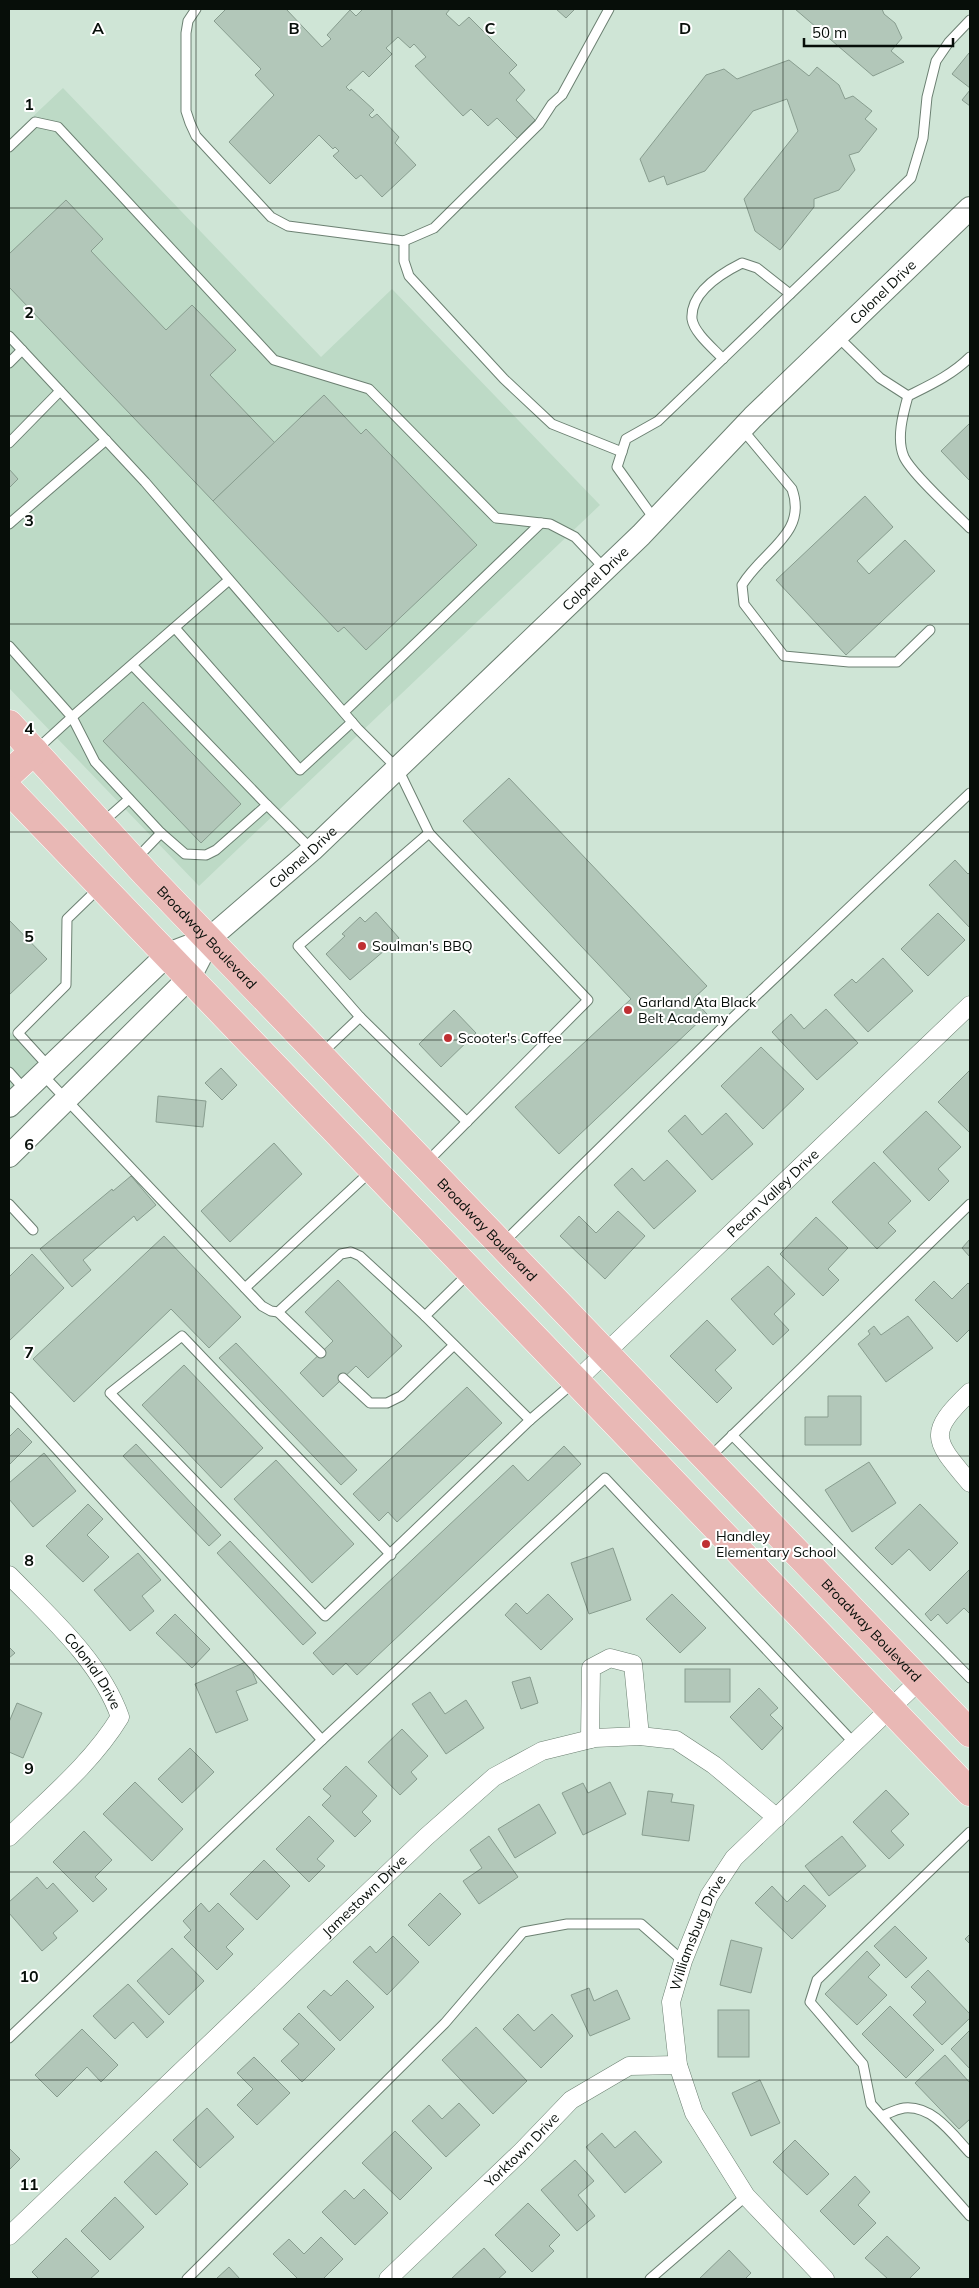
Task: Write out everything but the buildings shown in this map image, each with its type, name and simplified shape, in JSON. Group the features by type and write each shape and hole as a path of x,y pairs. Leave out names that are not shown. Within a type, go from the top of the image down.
{"main road":[{"name":"Broadway Boulevard","path":"9,724 134,860 970,1733"},
{"path":"9,774 34,752"},
{"path":"9,790 970,1792"},
{"path":"373,1169 404,1142"}],"street":[{"name":"Colonel Drive","path":"9,1106 168,954 210,938 312,850 604,570 742,429 970,208"},
{"name":"Colonel Drive","path":"9,1156 68,1100 190,977 210,938"},
{"name":"Pecan Valley Drive","path":"576,1381 970,1005"},
{"path":"970,1392 950,1411 940,1429 940,1446 970,1483"},
{"name":"Colonial Drive","path":"9,1575 99,1672 114,1698 120,1717 110,1733 82,1766 9,1837"},
{"path":"590,1739 591,1668 610,1658 633,1664 640,1736"},
{"name":"Williamsburg Drive","path":"819,2277 746,2196 694,2113 678,2065 671,2002 683,1961 708,1896 734,1858 920,1680"},
{"name":"Jamestown Drive","path":"9,2236 426,1837 494,1777 542,1750 590,1739 640,1736 676,1740 714,1765 776,1818"},
{"name":"Yorktown Drive","path":"388,2279 522,2151 571,2100 628,2066 678,2065"}],"lane":[{"path":"196,9 188,21 186,33 186,111 196,136 271,217 288,226 404,242 434,228 539,124 552,104 562,96 609,9"},
{"path":"655,520 616,467 626,439 658,421 911,178 923,138 927,97 936,61 949,42 970,20"},
{"path":"9,147 35,122 58,127 274,360 369,389 496,518 550,524 575,537 604,570"},
{"path":"404,242 404,261 409,276 504,379 552,424 622,452"},
{"path":"723,359 699,332 692,319 695,304 708,285 725,272 742,263 757,268 790,294"},
{"path":"9,336 145,482 352,722 398,769 429,833 588,1000 425,1164"},
{"path":"837,336 880,378 908,396"},
{"path":"9,364 22,350"},
{"path":"970,357 959,368 908,396 901,425 904,456 912,468 970,528"},
{"path":"9,443 60,391"},
{"path":"742,429 792,488 796,500 794,524 742,585 744,604 784,656 849,662 897,662 930,630"},
{"path":"9,524 106,440"},
{"path":"344,712 541,523"},
{"path":"34,752 229,580"},
{"path":"175,628 300,770 352,722"},
{"path":"9,646 72,717 94,762 161,833 185,854 206,855 216,850 267,805"},
{"path":"132,665 312,850"},
{"path":"502,1244 730,1020 970,793"},
{"path":"101,824 129,799"},
{"path":"134,860 161,833"},
{"path":"429,833 298,946 360,1017 467,1122"},
{"path":"102,886 67,919 66,985 18,1033 68,1100 262,1306 271,1311 278,1312 321,1353"},
{"path":"320,1055 360,1017"},
{"path":"9,1072 25,1090"},
{"path":"245,1288 373,1169"},
{"path":"9,1204 33,1230"},
{"path":"708,1459 970,1204"},
{"path":"278,1312 342,1254 351,1252 360,1256 425,1316 530,1420"},
{"path":"425,1316 471,1271"},
{"path":"391,1555 182,1336 110,1393 325,1616 391,1555 530,1420 576,1381"},
{"path":"343,1378 370,1403 387,1403 401,1396 454,1345"},
{"path":"9,1397 322,1740"},
{"path":"732,1435 970,1678"},
{"path":"9,2038 322,1740 605,1478 854,1743"},
{"path":"970,1832 817,1980 810,2002 864,2064 871,2104 970,2216"},
{"path":"187,2279 445,2023 524,1932 567,1924 641,1924 683,1961"},
{"path":"882,2116 904,2108 922,2109 936,2118 970,2153"},
{"path":"650,2279 746,2196"}],"shaded area":[{"path":"63,88 321,357 392,289 600,505 199,886 9,688 9,139"},
{"path":"9,1031 39,1063 9,1092"}],"place":[{"name":"Soulman's BBQ","path":"362,946"},
{"name":"Garland Ata Black Belt Academy","path":"628,1010"},
{"name":"Scooter's Coffee","path":"448,1038"},
{"name":"Handley Elementary School","path":"706,1544"}]}
